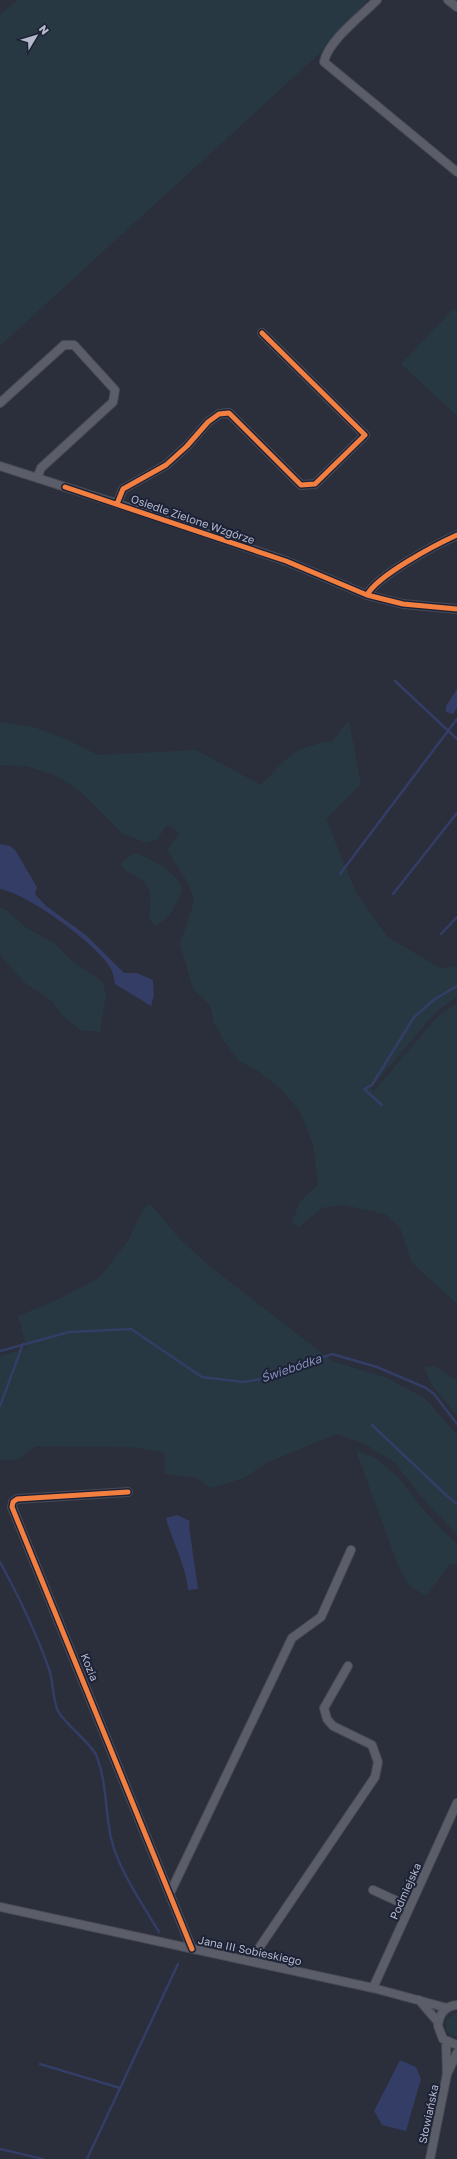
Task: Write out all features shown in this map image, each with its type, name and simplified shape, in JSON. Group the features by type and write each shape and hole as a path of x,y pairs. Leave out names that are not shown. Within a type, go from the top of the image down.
{"street":[{"path":"377,0 326,52 324,62 457,172"},
{"path":"448,0 457,7"},
{"name":"Osiedle Zielone Wzgórze","path":"262,334 365,435 315,484 300,485 228,413 223,413 208,422 177,457 123,489 117,504 286,561 367,595 403,604 457,609"},
{"path":"0,403 64,345 74,345 115,390 113,402 41,468 37,478"},
{"path":"0,466 117,504"},
{"path":"367,595 371,588 381,579 438,543 457,535"},
{"name":"Kozia","path":"128,1492 17,1499 13,1502 12,1507 192,1949"},
{"path":"170,1893 292,1638 321,1617 350,1550"},
{"path":"256,1962 259,1948 375,1777 378,1762 372,1745 332,1726 327,1719 324,1708 348,1666"},
{"name":"Podmiejska","path":"373,1988 457,1803"},
{"path":"373,1890 410,1907"},
{"name":"Jana III Sobieskiego","path":"0,1907 373,1988 447,2008"},
{"path":"419,2000 438,2022"},
{"path":"457,2005 447,2008 441,2014 438,2022 439,2033 446,2041 457,2045"},
{"name":"Słowiańska","path":"430,2159 447,2074 446,2041"},
{"name":"Słowiańska","path":"447,2074 457,2053"}],"shaded area":[{"path":"17,0 368,0 319,54 0,346 0,15"},
{"path":"454,308 457,311 457,416 401,364"},
{"path":"349,720 361,784 326,819 357,894 388,937 440,968 457,966 457,997 435,1013 371,1088 373,1092 438,1016 457,1003 457,1304 412,1263 400,1228 385,1214 343,1205 322,1208 299,1227 292,1222 300,1201 318,1185 313,1144 300,1112 282,1090 258,1071 239,1061 224,1041 214,1023 210,1005 193,989 180,944 194,901 189,885 167,850 179,834 172,827 166,826 158,839 146,843 122,833 82,793 57,776 26,766 0,765 0,722 34,727 68,740 98,755 196,750 261,785 281,764 298,751 325,741 331,743"},
{"path":"134,853 148,858 163,867 175,877 183,890 169,915 156,926 149,919 150,892 148,887 140,879 127,872 121,865 125,859"},
{"path":"0,907 6,910 27,928 54,943 72,961 103,982 106,995 100,1032 80,1030 62,1015 52,1001 25,983 0,955"},
{"path":"150,1203 179,1238 207,1264 332,1361 387,1378 425,1398 457,1435 457,1535 419,1494 395,1463 363,1443 336,1434 269,1462 242,1479 210,1488 197,1478 165,1474 165,1453 132,1447 36,1446 16,1460 0,1460 0,1356 27,1348 18,1316 59,1299 100,1277 129,1239 143,1209"},
{"path":"435,1366 457,1381 457,1416 431,1384 424,1367"},
{"path":"356,1451 374,1457 398,1477 422,1508 447,1535 457,1543 457,1564 450,1564 426,1596 409,1585 399,1568"},
{"path":"457,2012 456,2037 448,2032 446,2024 448,2018"}],"water":[{"path":"457,689 457,708 453,714 446,712 446,706"},
{"path":"0,844 10,846 15,850 37,887 35,894 45,905 87,936 124,973 137,973 153,980 154,995 151,1006 115,984 111,969 92,947 77,934 44,910 27,900 0,889"},
{"path":"177,1515 190,1521 189,1526 198,1589 188,1590 185,1572 166,1518"},
{"path":"400,2060 416,2067 421,2079 406,2131 382,2125 374,2111"}],"waterway":[{"path":"395,681 457,739"},
{"path":"340,874 457,719"},
{"path":"393,894 457,813"},
{"path":"441,934 457,917"},
{"path":"382,1105 364,1089 372,1085 414,1017 435,999 457,986"},
{"name":"Świebódka","path":"0,1351 69,1332 131,1329 202,1377 243,1382 269,1378 332,1354 377,1367 426,1388 434,1394 457,1424"},
{"path":"0,1406 23,1344"},
{"path":"372,1425 457,1504"},
{"path":"0,1562 39,1642 51,1674 58,1711 67,1723 90,1746 97,1757 103,1777 111,1838 119,1863 159,1932"},
{"path":"87,2159 178,1964"},
{"path":"40,2064 120,2088"},
{"path":"0,2149 43,2159"}],"cycle path":[{"path":"117,504 123,489 166,465 187,446 208,422 219,414 229,413 301,485 315,484 365,435 262,333"},
{"path":"65,487 286,561 367,595 403,604 457,609"},
{"path":"367,595 373,587 408,561 457,535"},
{"path":"128,1492 17,1499 13,1502 12,1507 192,1949"}]}
